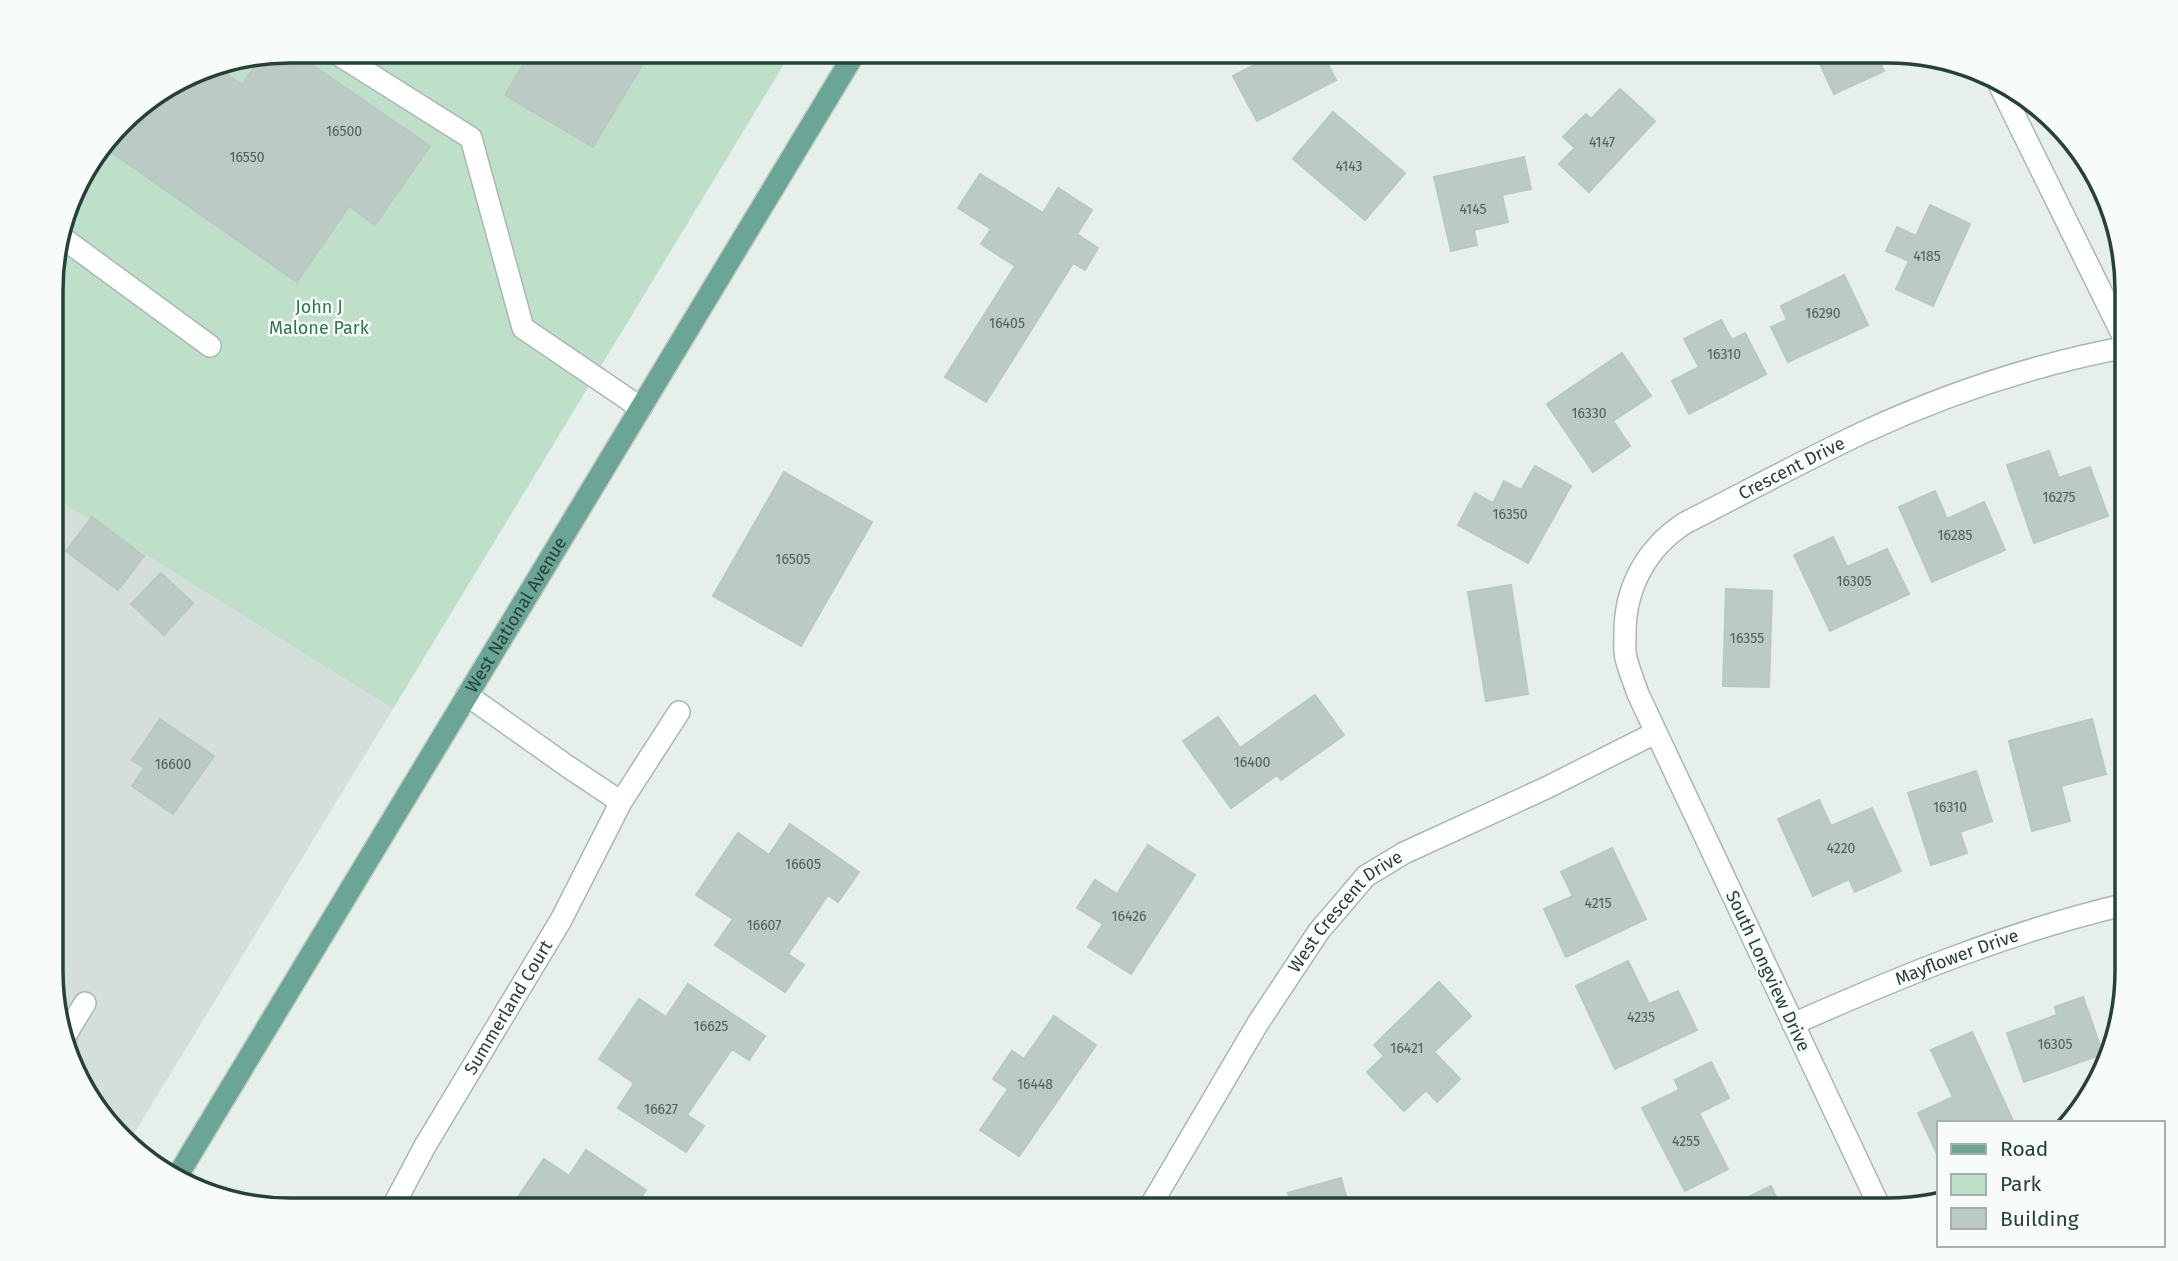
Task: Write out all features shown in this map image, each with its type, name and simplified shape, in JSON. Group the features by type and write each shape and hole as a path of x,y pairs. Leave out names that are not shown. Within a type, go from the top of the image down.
{"main road":[{"name":"West National Avenue","path":"182,1171 849,63"}],"street":[{"path":"352,63 471,138 523,328 641,408"},
{"path":"2004,94 2115,321"},
{"path":"69,242 210,346"},
{"name":"Crescent Drive","path":"1655,733 1637,694 1625,655 1624,617 1636,575 1646,559 1670,533 1864,432 2026,371 2115,348"},
{"path":"467,695 621,802"},
{"name":"Summerland Court","path":"397,1198 425,1146 561,920 621,802 679,712"},
{"name":"South Longview Drive","path":"1655,733 1875,1198"},
{"name":"West Crescent Drive","path":"1155,1198 1258,1023 1319,931 1366,876 1404,853 1548,787 1655,733"},
{"name":"Mayflower Drive","path":"1793,1024 1893,980 1997,940 2074,916 2115,907"},
{"path":"70,1027 85,1003"}],"shaded area":[{"path":"63,503 393,709 133,1135 101,1097 86,1071 75,1044 65,1001"}],"green space":[{"name":"John J Malone Park","path":"785,63 393,709 63,503 65,260 75,217 101,164 129,129 176,93 217,75 260,65"}],"building":[{"path":"309,63 430,146 375,225 349,206 297,282 110,151 140,119 176,93 225,73 242,85 255,66"},
{"path":"524,63 642,65 593,147 505,95"},
{"path":"1258,63 1327,63 1336,80 1257,121 1233,76"},
{"path":"1820,63 1880,63 1884,71 1834,94"},
{"path":"1620,89 1655,121 1589,192 1559,164 1575,148 1563,137 1586,114 1591,119"},
{"path":"1333,112 1405,173 1365,220 1293,159"},
{"path":"1524,157 1531,189 1502,195 1508,222 1474,230 1477,245 1451,251 1434,177"},
{"path":"980,174 1043,213 1058,188 1092,210 1077,234 1098,248 1085,270 1073,263 986,402 945,377 1015,266 981,244 991,229 958,208"},
{"path":"1930,205 1970,224 1933,306 1896,289 1909,261 1886,251 1897,227 1916,236"},
{"path":"1844,275 1868,325 1788,362 1771,327 1787,320 1781,306"},
{"path":"1721,320 1732,340 1745,333 1766,374 1689,414 1672,381 1699,367 1684,339"},
{"path":"1622,353 1651,396 1613,421 1630,446 1593,472 1547,404"},
{"path":"2049,451 2059,478 2090,467 2108,516 2034,543 2007,465"},
{"path":"1535,466 1571,486 1528,563 1458,525 1475,493 1493,503 1504,481 1521,490"},
{"path":"784,472 872,522 801,646 713,596"},
{"path":"1935,491 1947,519 1984,502 2005,550 1932,582 1899,507"},
{"path":"92,517 144,556 118,590 66,551"},
{"path":"1833,537 1847,567 1887,549 1909,594 1830,631 1794,555"},
{"path":"161,573 193,603 164,635 131,604"},
{"path":"1511,585 1528,694 1486,701 1468,592"},
{"path":"1726,589 1772,591 1769,687 1723,686"},
{"path":"1315,695 1344,735 1281,780 1277,775 1231,808 1183,741 1218,717 1240,748"},
{"path":"160,719 214,756 173,814 132,786 144,768 132,760"},
{"path":"2092,719 2106,774 2061,786 2070,821 2032,831 2009,741"},
{"path":"1976,771 1992,821 1960,832 1967,853 1931,865 1908,793"},
{"path":"1819,800 1831,826 1872,808 1901,871 1855,892 1849,879 1813,896 1778,819"},
{"path":"790,824 859,872 838,902 828,895 788,954 804,965 785,992 715,945 733,919 696,895 738,833 769,855"},
{"path":"1148,845 1195,875 1131,974 1088,947 1103,924 1077,908 1095,880 1117,894"},
{"path":"1612,848 1646,919 1566,957 1544,909 1573,896 1561,872"},
{"path":"1628,961 1649,1004 1678,991 1697,1030 1615,1069 1576,986"},
{"path":"1439,982 1471,1016 1434,1052 1460,1079 1437,1102 1426,1090 1404,1111 1367,1072 1384,1056 1374,1045"},
{"path":"688,984 765,1036 749,1060 732,1049 687,1115 704,1126 686,1152 618,1108 634,1083 599,1059 639,999 666,1017"},
{"path":"2083,997 2101,1049 2099,1055 2024,1082 2007,1033 2057,1015 2055,1007"},
{"path":"1054,1016 1096,1045 1019,1156 980,1130 1008,1089 993,1079 1012,1051 1024,1059"},
{"path":"1972,1032 2013,1121 1937,1121 1937,1154 1918,1113 1953,1097 1931,1050"},
{"path":"1711,1062 1729,1098 1699,1113 1728,1169 1685,1191 1642,1108 1679,1090 1675,1080"},
{"path":"586,1150 646,1190 641,1198 517,1198 544,1159 569,1176"},
{"path":"1341,1178 1347,1198 1289,1198 1288,1193"},
{"path":"1771,1186 1776,1198 1746,1198"}]}
